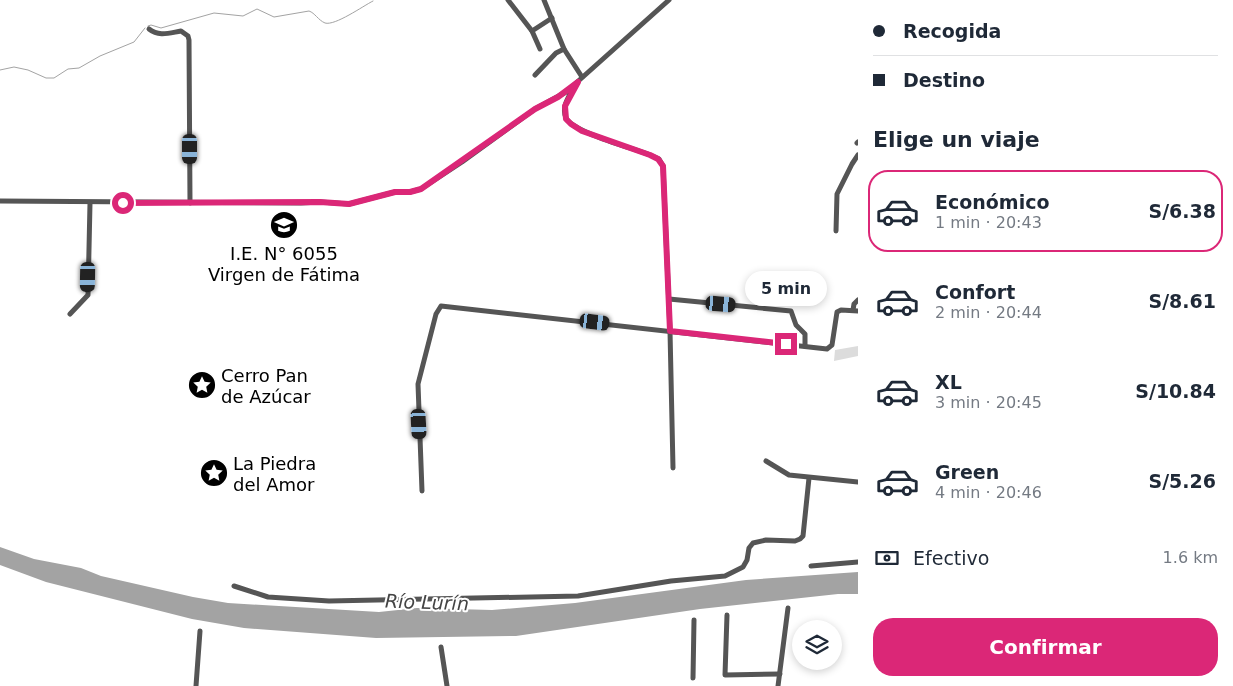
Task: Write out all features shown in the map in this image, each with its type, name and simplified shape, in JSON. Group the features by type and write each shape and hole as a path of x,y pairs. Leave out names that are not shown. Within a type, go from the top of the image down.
{"street":[{"path":"508,0 532,31 540,49"},
{"path":"544,0 564,49 580,80"},
{"path":"0,201 90,203 320,202 349,204 395,192 414,192 438,179 528,114 558,97 580,80 668,0"},
{"path":"532,31 552,18"},
{"path":"149,29 156,34 181,31 188,36 189,40 190,203"},
{"path":"535,75 556,53 564,49"},
{"path":"580,80 565,106 566,119 582,131 650,155 658,159 663,166 669,300 673,468"},
{"path":"836,230 837,194 858,155"},
{"path":"70,314 88,295 90,203"},
{"path":"669,300 791,311 796,326 805,334 805,346"},
{"path":"422,491 418,384 436,314 441,306 831,348 837,312 841,310 855,311 854,304 858,300"},
{"path":"766,462 789,475 858,482"},
{"path":"234,586 268,597 355,602 578,596 671,581 725,576 743,567 747,560 749,548 753,543 760,540 800,540 803,536 809,478"},
{"path":"811,566 858,562"},
{"path":"778,686 788,608"},
{"path":"727,615 725,675 780,674"},
{"path":"693,678 694,620"},
{"path":"196,686 200,631"},
{"path":"440,647 447,686"}],"shaded area":[{"path":"858,346 858,356 834,361 835,350"},
{"path":"0,547 34,559 81,568 101,576 193,597 228,603 379,612 417,608 492,610 575,603 746,580 858,572 858,594 838,594 700,609 516,636 376,638 244,628 192,619 46,582 0,565"}],"waterway":[{"path":"148,26 161,28 214,13 243,16 257,9 274,17 309,11 323,22 330,23 342,19 373,1"},
{"path":"0,70 14,67 28,70 46,78 54,78 68,69 79,68 100,56 134,42 145,28"}],"place":[{"name":"I.E. N° 6055 Virgen de Fátima","path":"284,225"},
{"name":"Cerro Pan de Azúcar","path":"202,385"},
{"name":"La Piedra del Amor","path":"214,473"}],"route":[{"path":"123,203 320,202 349,204 395,192 414,192 438,179 520,119 566,92 578,82 566,100 566,119 571,124 582,131 650,155 658,159 663,166 670,331 786,344"}],"water label":[{"name":"Río Lurín","path":"427,602"}]}
